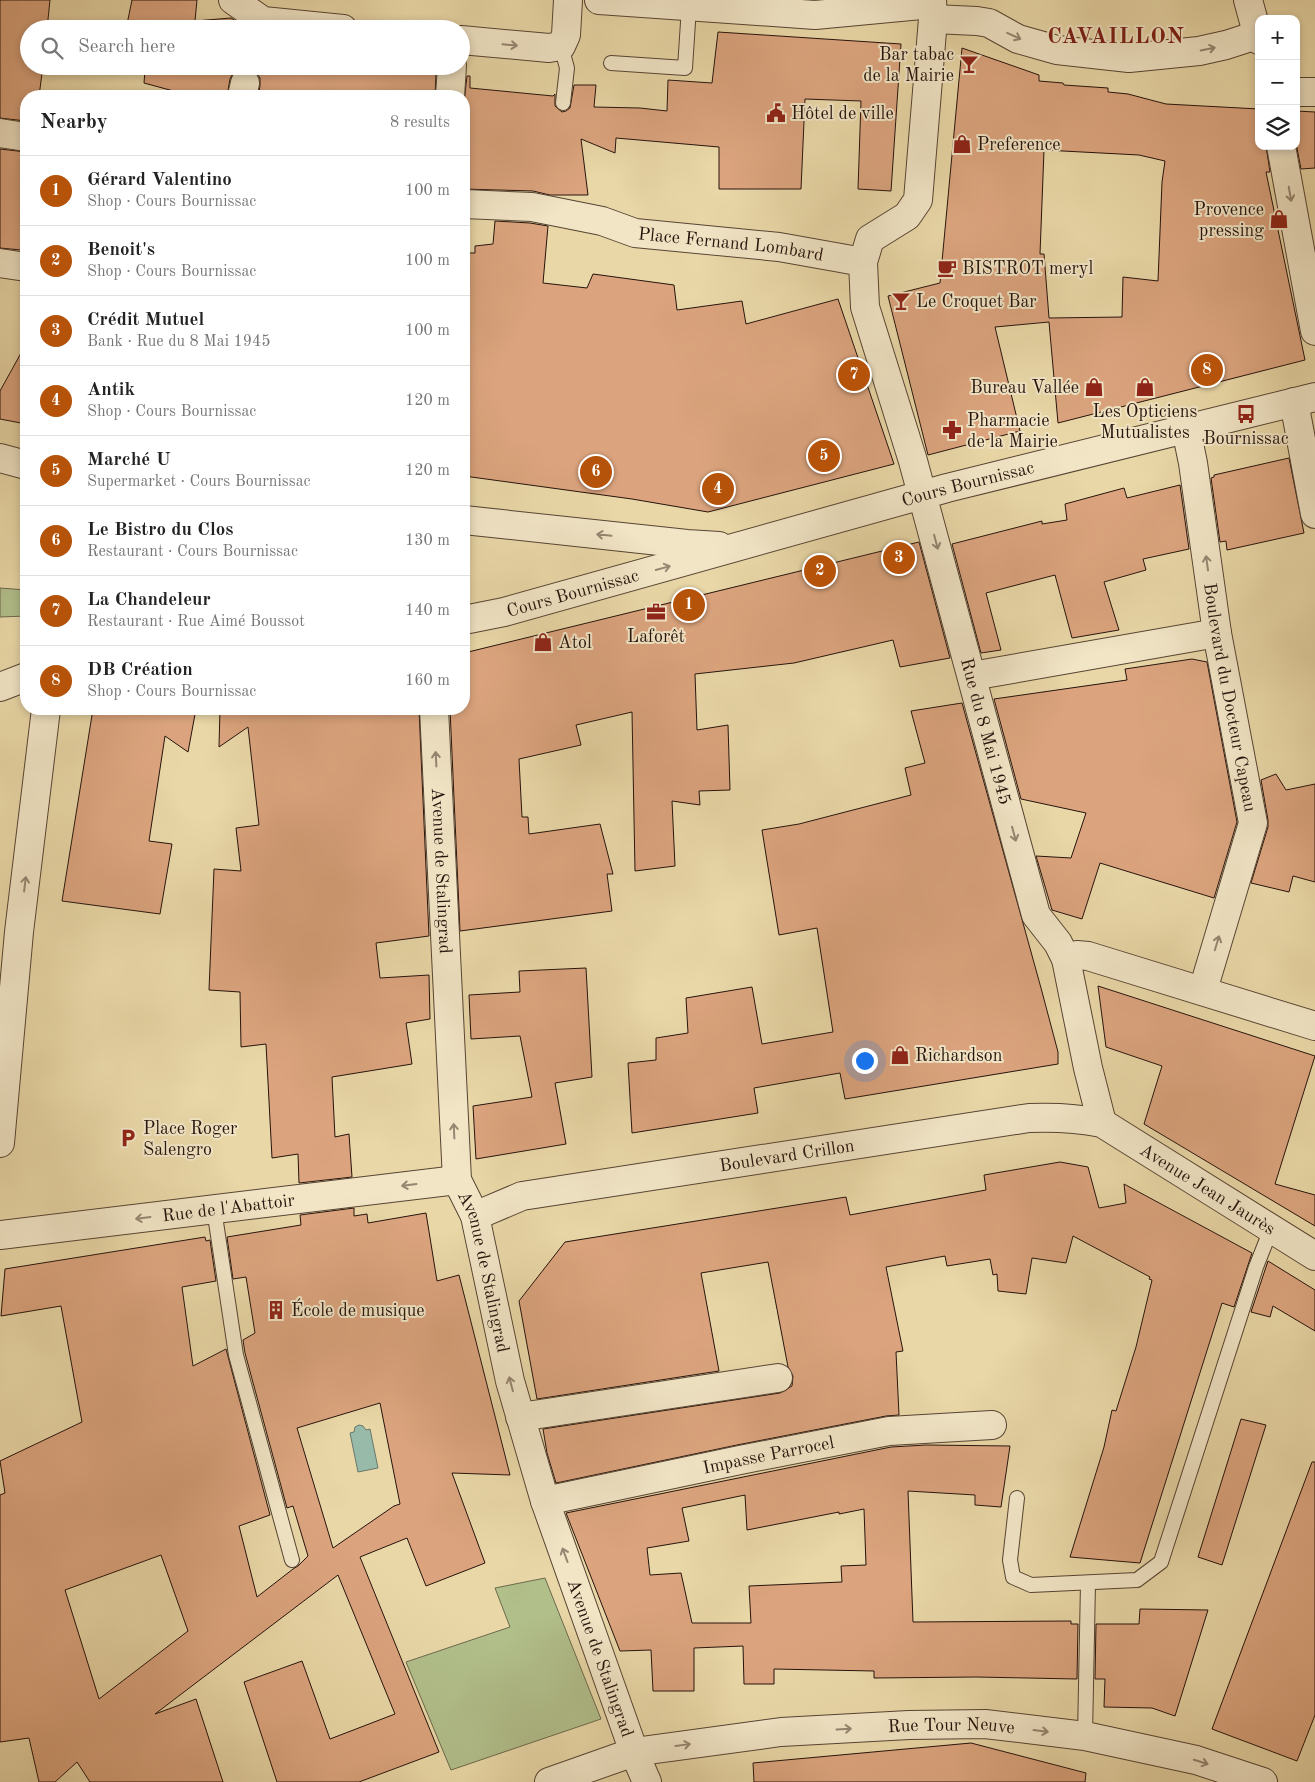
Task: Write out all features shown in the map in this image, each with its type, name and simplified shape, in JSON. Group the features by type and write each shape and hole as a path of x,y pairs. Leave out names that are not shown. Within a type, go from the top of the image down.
{"street":[{"path":"233,0 256,20"},
{"path":"470,41 549,48 561,46 566,35 568,0"},
{"path":"599,0 815,15 932,8 977,21 989,12 1018,38 1057,50 1129,58 1199,51 1255,38"},
{"path":"1248,0 1255,26"},
{"path":"863,262 870,239 907,216 918,200 932,8"},
{"path":"450,90 451,75"},
{"path":"1300,92 1315,92"},
{"path":"0,133 20,136"},
{"path":"1282,150 1315,330"},
{"name":"Place Fernand Lombard","path":"470,204 532,207 602,221 635,234 779,247 863,262"},
{"name":"Rue du 8 Mai 1945","path":"863,262 865,307 923,495 1036,915 1058,943 1066,959 1088,1068 1102,1123"},
{"path":"0,263 20,266"},
{"path":"1304,399 1315,514"},
{"name":"Cours Bournissac","path":"470,619 514,609 923,495 1304,399"},
{"name":"Boulevard du Docteur Capeau","path":"1186,429 1193,463 1217,633 1254,823 1203,990"},
{"path":"0,458 20,463"},
{"name":"Cours Bournissac","path":"470,521 687,544 740,547"},
{"path":"972,676 1217,633"},
{"path":"0,687 20,679"},
{"path":"0,1143 9,931 45,715"},
{"name":"Avenue de Stalingrad","path":"434,715 457,1180 475,1216 510,1381 546,1501 634,1752 647,1782"},
{"path":"1066,959 1077,955 1088,956 1315,1026"},
{"name":"Boulevard Crillon","path":"475,1216 522,1196 1029,1118 1080,1118 1102,1123"},
{"name":"Avenue Jean Jaurès","path":"1102,1123 1315,1256"},
{"name":"Rue de l'Abattoir","path":"0,1235 457,1180"},
{"path":"520,1417 778,1378"},
{"name":"Impasse Parrocel","path":"546,1501 889,1431 992,1425"},
{"name":"Rue Tour Neuve","path":"549,1782 634,1752 782,1732 910,1725 985,1724 1085,1736 1196,1760 1263,1782"}],"lane":[{"path":"611,63 685,68 689,7"},
{"path":"561,46 567,68 563,103"},
{"path":"214,1209 236,1355 292,1560"},
{"path":"1017,1498 1010,1560 1013,1577 1031,1585 1137,1580 1161,1562 1253,1277 1271,1229"},
{"path":"1085,1736 1088,1583"}],"green space":[{"path":"0,588 20,590 20,616 0,617"},
{"path":"545,1578 601,1719 451,1770 406,1662 510,1627 495,1588"}],"shaded area":[{"path":"363,1426 366,1430 370,1429 378,1468 358,1472 350,1433 354,1432 355,1427"}],"building":[{"path":"0,0 50,0 48,20 20,20 20,75 42,75 40,90 20,90 20,120 0,118"},
{"path":"132,0 197,0 195,20 128,20"},
{"path":"231,18 234,20 207,20"},
{"path":"718,32 901,44 891,191 858,189 861,101 805,99 801,189 719,189 719,147 616,138 615,153 581,139 588,195 550,195 533,191 470,189 470,90 465,90 467,76 470,76 470,88 553,96 555,94 555,106 562,112 570,108 574,85 596,85 594,107 640,108 667,111 668,80 712,83"},
{"path":"962,48 1039,75 1039,81 1108,88 1108,92 1128,94 1166,104 1255,109 1255,150 1267,150 1270,172 1266,172 1305,360 1058,423 1049,322 995,327 1020,431 928,455 888,296 940,283","holes":["1044,150 1139,155 1165,161 1162,182 1158,281 1123,277 1122,317 1049,318 1044,254 1040,254"]},
{"path":"145,75 232,75 228,90 170,90 144,83"},
{"path":"258,75 436,75 435,90 259,90 260,78"},
{"path":"1300,111 1315,112 1315,168 1301,169 1297,150 1300,150"},
{"path":"0,149 20,151 20,250 0,248"},
{"path":"495,221 548,226 543,283 587,288 593,274 674,285 677,310 742,301 746,324 838,299 894,464 708,512 632,499 470,477 470,253 475,253 475,246 493,244"},
{"path":"20,355 20,423 0,419 0,391"},
{"path":"1289,458 1304,533 1227,550 1226,541 1220,542 1211,478 1214,475"},
{"path":"1180,485 1189,549 1143,559 1146,570 1104,582 1119,630 1072,638 1055,575 986,593 1001,650 981,653 952,544 1042,521 1042,524 1067,520 1065,504 1124,488 1127,498"},
{"path":"919,542 950,658 900,667 893,640 794,663 695,674 697,730 728,725 730,790 699,791 700,805 672,801 675,866 635,871 632,712 576,725 581,745 519,759 522,817 528,817 529,834 600,824 613,874 607,874 612,911 460,931 450,715 470,715 470,652"},
{"path":"1192,659 1207,662 1237,822 1214,898 1100,863 1082,919 1052,910 1036,856 1071,858 1086,813 1021,799 994,699 1127,680 1125,669"},
{"path":"962,703 1041,988 1058,1052 1058,1064 845,1099 840,1073 754,1088 758,1113 632,1133 628,1063 656,1060 656,1038 688,1033 686,998 752,987 762,1044 833,1032 817,928 779,935 762,830 799,824 911,795 905,768 925,763 911,711"},
{"path":"92,715 195,715 188,752 165,736 149,841 172,844 160,914 62,901"},
{"path":"220,715 419,715 429,936 376,943 380,978 429,975 430,1019 406,1023 412,1064 332,1077 335,1137 349,1134 352,1177 299,1183 298,1154 272,1158 266,1044 241,1047 240,992 209,990 214,869 241,871 236,828 259,825 248,727 219,747"},
{"path":"1276,774 1286,790 1315,784 1315,882 1293,876 1289,892 1251,883 1268,827 1261,780"},
{"path":"586,968 592,1077 555,1083 566,1144 476,1159 473,1106 532,1097 520,1036 471,1039 469,995 520,992 519,971"},
{"path":"1098,986 1315,1056 1275,1184 1315,1195 1315,1226 1144,1124 1162,1066 1106,1047"},
{"path":"1060,1162 1088,1167 1099,1208 1126,1203 1124,1184 1252,1253 1234,1307 1222,1303 1140,1563 1070,1557 1104,1447 1112,1410 1116,1411 1136,1347 1152,1280 1149,1279 1150,1277 1073,1236 1066,1263 1032,1258 1026,1294 998,1291 997,1274 993,1275 990,1259 947,1266 945,1256 886,1267 903,1351 896,1352 899,1415 737,1445 556,1483 547,1453 543,1429 780,1393 792,1386 793,1376 788,1367 768,1262 701,1273 719,1371 537,1399 519,1301 565,1242 846,1197 850,1215 986,1190 984,1175"},
{"path":"354,1208 354,1216 367,1214 368,1223 426,1213 437,1281 459,1275 510,1475 452,1473 485,1563 426,1586 407,1538 360,1557 439,1752 359,1782 277,1782 244,1682 302,1661 330,1739 395,1714 338,1575 155,1714 196,1699 223,1782 90,1782 77,1762 55,1782 39,1782 29,1738 0,1742 0,1495 5,1493 0,1461 82,1422 61,1306 1,1316 5,1269 205,1237 206,1241 210,1240 216,1281 182,1287 193,1366 226,1349 270,1515 239,1526 257,1597 298,1566 308,1556 293,1506 287,1508 245,1353 243,1340 255,1333 246,1277 233,1279 227,1237 301,1225 300,1215","holes":["380,1403 400,1504 394,1506 333,1548 297,1428","161,1555 188,1631 99,1699 65,1590"]},
{"path":"1268,1261 1315,1290 1315,1331 1273,1306 1270,1317 1251,1312"},
{"path":"1241,1419 1266,1425 1222,1565 1198,1557"},
{"path":"926,1445 1010,1446 1001,1507 975,1505 975,1495 908,1491 913,1622 1071,1621 1071,1624 1078,1624 1077,1679 976,1677 874,1678 874,1671 774,1669 774,1684 744,1684 743,1646 694,1648 694,1691 653,1691 651,1650 620,1651 566,1513 891,1447","holes":["745,1495 747,1530 864,1509 866,1565 841,1566 842,1582 749,1586 751,1623 692,1623 681,1573 650,1575 647,1548 689,1541 682,1508"]},
{"path":"1312,1462 1315,1462 1315,1715 1297,1761 1212,1729"},
{"path":"1140,1609 1208,1610 1175,1716 1152,1708 1104,1707 1105,1679 1095,1679 1096,1624 1139,1624"},
{"path":"971,1743 1086,1773 1085,1782 754,1782 753,1763"}],"place":[{"name":"Bar tabac de la Mairie","path":"969,64"},
{"name":"Hôtel de ville","path":"776,113"},
{"name":"Preference","path":"962,144"},
{"name":"Provence pressing","path":"1279,219"},
{"name":"BISTROT meryl","path":"947,268"},
{"name":"Le Croquet Bar","path":"901,301"},
{"name":"DB Création","path":"1207,370"},
{"name":"La Chandeleur","path":"854,375"},
{"name":"Bureau Vallée","path":"1094,387"},
{"name":"Les Opticiens Mutualistes","path":"1145,387"},
{"name":"Bournissac","path":"1246,414"},
{"name":"Pharmacie de la Mairie","path":"952,430"},
{"name":"Marché U","path":"824,456"},
{"name":"Le Bistro du Clos","path":"596,472"},
{"name":"Antik","path":"718,489"},
{"name":"Crédit Mutuel","path":"899,558"},
{"name":"Benoit's","path":"820,571"},
{"name":"Gérard Valentino","path":"689,605"},
{"name":"Laforêt","path":"656,612"},
{"name":"Atol","path":"543,642"},
{"name":"Richardson","path":"900,1055"},
{"name":"Place Roger Salengro","path":"128,1138"},
{"name":"École de musique","path":"276,1310"}],"district":[{"name":"CAVAILLON","path":"1116,35"}]}
